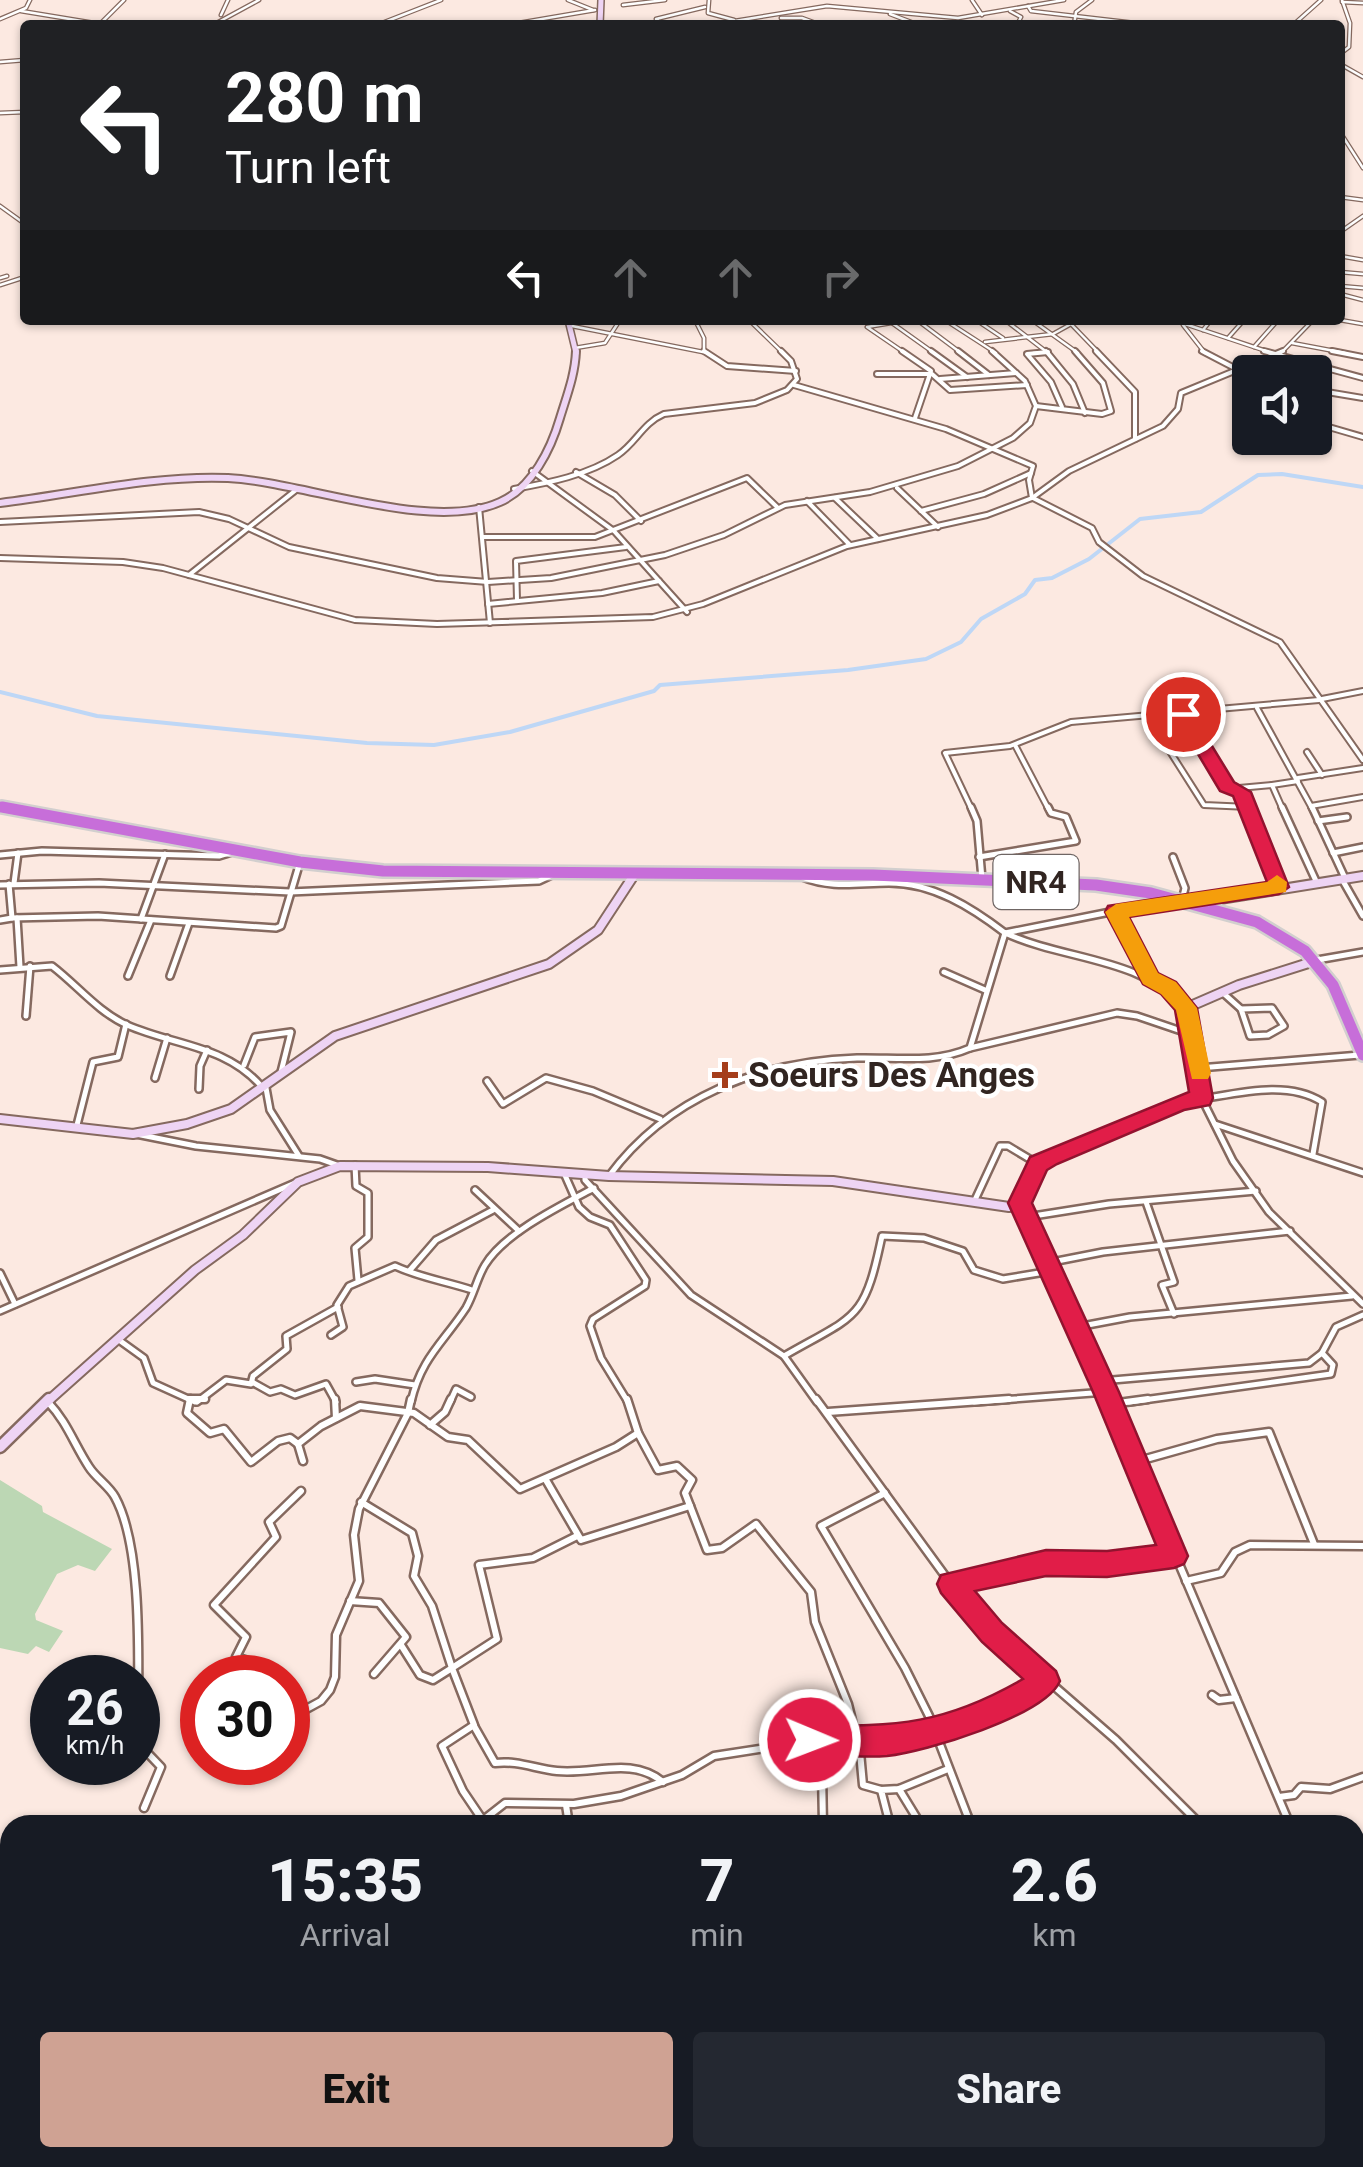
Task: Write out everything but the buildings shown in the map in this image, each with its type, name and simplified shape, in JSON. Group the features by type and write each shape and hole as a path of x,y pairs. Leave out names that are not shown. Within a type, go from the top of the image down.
{"highway":[{"name":"NR4","path":"0,807 300,862 383,871 982,878 1096,885 1151,894 1268,927 1315,960 1333,985 1363,1055"}],"street":[{"path":"0,19 20,11 30,0"},
{"path":"104,20 124,0"},
{"path":"220,18 228,0"},
{"path":"220,18 259,0"},
{"path":"390,20 442,0"},
{"path":"568,0 603,11"},
{"path":"601,0 602,20"},
{"path":"623,6 666,0"},
{"path":"708,0 708,13 730,20"},
{"path":"972,0 982,15"},
{"path":"751,20 827,6 958,18 1064,0"},
{"path":"1075,20 1092,0"},
{"path":"1299,20 1321,0"},
{"path":"1342,1 1363,3"},
{"path":"1342,1 1350,15 1351,40 1345,51"},
{"path":"1028,6 1029,10 1114,20"},
{"path":"658,20 706,7"},
{"path":"536,20 595,10"},
{"path":"1008,10 1021,17 1020,20"},
{"path":"20,11 75,20"},
{"path":"882,11 906,20"},
{"path":"758,19 805,20"},
{"path":"1345,140 1363,168"},
{"path":"0,278 7,276"},
{"path":"0,503 115,486 258,478 297,489 401,506 479,508 498,504 532,471 554,441 572,392 575,348 570,325"},
{"path":"578,325 704,351 727,366 796,370"},
{"path":"575,348 605,343 618,325"},
{"path":"698,325 704,338 704,351"},
{"path":"754,325 796,370"},
{"path":"877,325 867,327 950,390 1027,385"},
{"path":"895,325 967,377"},
{"path":"924,325 989,375"},
{"path":"953,325 982,343 1016,374 1027,385 1036,406"},
{"path":"983,325 1005,340"},
{"path":"1012,325 1048,352 1080,391 1085,413"},
{"path":"1036,406 1085,413 1112,411 1108,394 1087,365 1040,325"},
{"path":"982,343 1053,334 1069,325"},
{"path":"1072,325 1135,392 1136,439"},
{"path":"1180,325 1204,353 1232,368"},
{"path":"1189,325 1277,355"},
{"path":"1203,330 1207,325"},
{"path":"1228,338 1240,325"},
{"path":"1254,347 1274,325"},
{"path":"1281,355 1308,325"},
{"path":"1292,343 1363,357"},
{"path":"1048,352 1027,354 1051,382 1062,407"},
{"path":"514,489 575,472 624,450 645,424 658,416 754,403 780,395 794,384 796,370"},
{"path":"1332,370 1363,378"},
{"path":"0,558 123,562 190,575 354,620 490,623 653,617 687,612 850,544 996,515 1032,498 1062,475 1166,424 1178,409 1181,392 1232,371"},
{"path":"877,374 932,374"},
{"path":"915,418 932,374"},
{"path":"940,379 1016,374"},
{"path":"794,384 915,418 1031,465 1028,480 1032,498"},
{"path":"1332,393 1363,398"},
{"path":"0,522 53,523 215,513 246,530 309,552 446,578 485,582 571,576 644,564 736,530 777,507 895,486 997,449 1028,421 1036,406"},
{"path":"1332,428 1363,437"},
{"path":"532,471 614,531 687,612"},
{"path":"575,472 615,495 641,520"},
{"path":"921,511 984,494 1032,472"},
{"path":"483,537 585,538 614,531 747,478 777,507"},
{"path":"895,486 938,527"},
{"path":"190,575 297,489"},
{"path":"835,498 878,538"},
{"path":"1032,498 1092,528 1104,546 1143,576 1280,642 1363,764 1272,785 1227,786 1183,714"},
{"path":"806,500 850,544"},
{"path":"479,508 490,623"},
{"path":"517,600 516,560 627,546"},
{"path":"488,604 602,593 658,581"},
{"path":"982,878 977,821 944,755 964,748 1015,745 1044,729 1066,723 1257,708 1363,691"},
{"path":"1257,708 1299,780 1363,916"},
{"path":"1148,717 1204,805 1249,806"},
{"path":"978,856 1076,840 1066,816 1051,813 1015,745"},
{"path":"1306,752 1322,774"},
{"path":"1272,785 1316,882"},
{"path":"1240,788 1279,887"},
{"path":"1310,806 1363,796"},
{"path":"1318,820 1347,817"},
{"path":"1333,853 1363,847"},
{"path":"0,855 219,856 234,850"},
{"path":"18,853 12,883 20,967"},
{"path":"141,920 165,854"},
{"path":"1173,857 1188,902"},
{"path":"0,920 52,915 280,928 300,862"},
{"path":"0,885 155,885 290,892 539,881 554,873"},
{"path":"133,1134 202,1120 231,1109 265,1089 321,1043 351,1029 550,964 598,930 634,875"},
{"path":"800,876 822,884 900,883 926,888 960,902 1005,933 1117,965 1169,988 1186,1008 1202,1098 1233,1162 1269,1212 1363,1304"},
{"path":"1005,933 1116,912 1363,876"},
{"path":"1151,894 1166,902 1161,905"},
{"path":"1116,912 1150,978"},
{"path":"128,976 151,920"},
{"path":"170,976 189,923"},
{"path":"970,1048 984,990 1005,933"},
{"path":"1186,1008 1315,960 1363,952"},
{"path":"26,1016 30,966"},
{"path":"0,970 55,968 126,1024 244,1065 265,1089 270,1110 299,1156"},
{"path":"944,972 984,990"},
{"path":"1222,992 1241,1009 1250,1036 1260,1037 1284,1026 1272,1008 1241,1009"},
{"path":"608,1176 624,1150 660,1119 701,1097 796,1064 947,1058 970,1048 1117,1013 1134,1013 1193,1036"},
{"path":"76,1125 93,1062 99,1058 118,1058 126,1024"},
{"path":"244,1065 257,1035 291,1032 280,1076"},
{"path":"156,1078 167,1038"},
{"path":"199,1089 200,1066 208,1050"},
{"path":"1199,1068 1363,1055"},
{"path":"487,1081 503,1104 546,1078 593,1091 660,1119"},
{"path":"0,1311 340,1166 833,1181 1009,1207 1020,1203 1038,1164 1180,1102 1284,1092 1316,1096 1322,1102 1313,1154"},
{"path":"0,1118 76,1125 196,1146 299,1156 340,1166"},
{"path":"1215,1124 1363,1173"},
{"path":"974,1202 1002,1145 1038,1164"},
{"path":"355,1165 356,1186 368,1192 368,1237 355,1248 358,1280"},
{"path":"564,1173 585,1217 610,1226 646,1280 645,1286 593,1319 590,1326 601,1358 633,1409 638,1433 658,1470 677,1466 692,1480 685,1490 707,1550 722,1548 756,1524 811,1592 815,1622 848,1704 858,1741 863,1785 871,1790 899,1789 948,1769"},
{"path":"584,1174 691,1295 784,1356 951,1584 992,1632 1116,1740 1191,1815"},
{"path":"0,1447 46,1400 183,1280 244,1234 298,1182"},
{"path":"310,1707 321,1701 335,1677 336,1635 360,1571 354,1535 361,1502 408,1412 430,1352 466,1307 486,1263 520,1231 594,1188"},
{"path":"475,1190 520,1231"},
{"path":"1027,1216 1256,1191"},
{"path":"1146,1202 1174,1282 1162,1285 1174,1314"},
{"path":"1020,1203 1106,1392 1286,1815"},
{"path":"410,1270 436,1240 493,1210"},
{"path":"784,1356 858,1312 872,1290 882,1236 918,1234 963,1251 972,1270 979,1274 1024,1278 1049,1267 1160,1245 1290,1232"},
{"path":"252,1382 253,1376 288,1349 286,1336 338,1307 346,1289 358,1280 395,1266 426,1280 440,1278 474,1290"},
{"path":"0,1273 15,1304"},
{"path":"1076,1327 1352,1296"},
{"path":"331,1335 344,1327 338,1307"},
{"path":"1101,1381 1309,1362 1322,1352 1336,1327 1363,1315"},
{"path":"117,1338 144,1358 153,1383 190,1400 205,1399 226,1380 252,1382 270,1392 281,1389 295,1395 326,1384 336,1401 336,1418"},
{"path":"1111,1404 1326,1376 1334,1369 1322,1352"},
{"path":"356,1382 375,1378 415,1385"},
{"path":"430,1425 446,1412 456,1389 472,1397"},
{"path":"828,1412 1106,1392"},
{"path":"46,1400 67,1422 90,1468 115,1496 138,1596 138,1655"},
{"path":"190,1400 187,1412 210,1433 224,1429 251,1462 290,1438 298,1444 303,1462"},
{"path":"298,1444 360,1406 408,1412 448,1437 468,1440 518,1489 616,1448 638,1433"},
{"path":"1135,1462 1217,1439 1269,1432 1314,1544"},
{"path":"546,1480 576,1536 584,1540 690,1506"},
{"path":"237,1655 246,1637 214,1605 276,1537 269,1522 301,1491"},
{"path":"885,1493 821,1526 905,1668 967,1815"},
{"path":"361,1502 403,1524 417,1540 419,1562 414,1576 432,1606 474,1725 495,1763 558,1771 613,1766 655,1774 663,1782"},
{"path":"401,1645 420,1674 434,1680 497,1639 480,1563 533,1558 576,1536"},
{"path":"1186,1582 1220,1573 1235,1552 1250,1545 1363,1546"},
{"path":"951,1584 1046,1563 1107,1564 1174,1556"},
{"path":"350,1601 374,1602 386,1608 406,1637 374,1674"},
{"path":"492,1815 506,1802 566,1804 621,1796 663,1782 714,1756 788,1742 935,1734 1000,1708 1046,1681"},
{"path":"1212,1695 1219,1700 1236,1698"},
{"path":"474,1725 442,1746 479,1815"},
{"path":"823,1815 822,1772 832,1738"},
{"path":"1279,1797 1294,1795 1301,1787 1330,1789 1363,1777"},
{"path":"144,1808 154,1785"},
{"path":"899,1789 915,1815"},
{"path":"881,1790 887,1815"},
{"path":"566,1804 568,1815"}],"green space":[{"path":"0,1480 42,1506 43,1512 112,1549 95,1571 78,1565 57,1574 35,1614 36,1620 63,1631 49,1652 36,1646 28,1654 0,1648"}],"waterway":[{"path":"0,692 97,716 367,743 434,745 510,732 654,691 660,685 848,670 926,659 961,642 981,619 1025,594 1035,580 1052,578 1089,559 1140,519 1201,512 1258,475 1282,474 1363,487"}],"slow traffic":[{"path":"1200,1073 1186,1008 1174,992 1150,978 1116,912 1279,887 1277,882"}],"place":[{"name":"Soeurs Des Anges","path":"725,1075"}],"route":[{"path":"810,1740 886,1741 935,1734 1000,1708 1046,1681 992,1632 951,1584 1046,1563 1107,1564 1174,1556 1106,1392 1020,1203 1038,1164 1048,1158 1180,1102 1202,1098 1186,1008 1174,992 1150,978 1116,912 1279,887 1240,788 1227,786 1183,714"}]}
